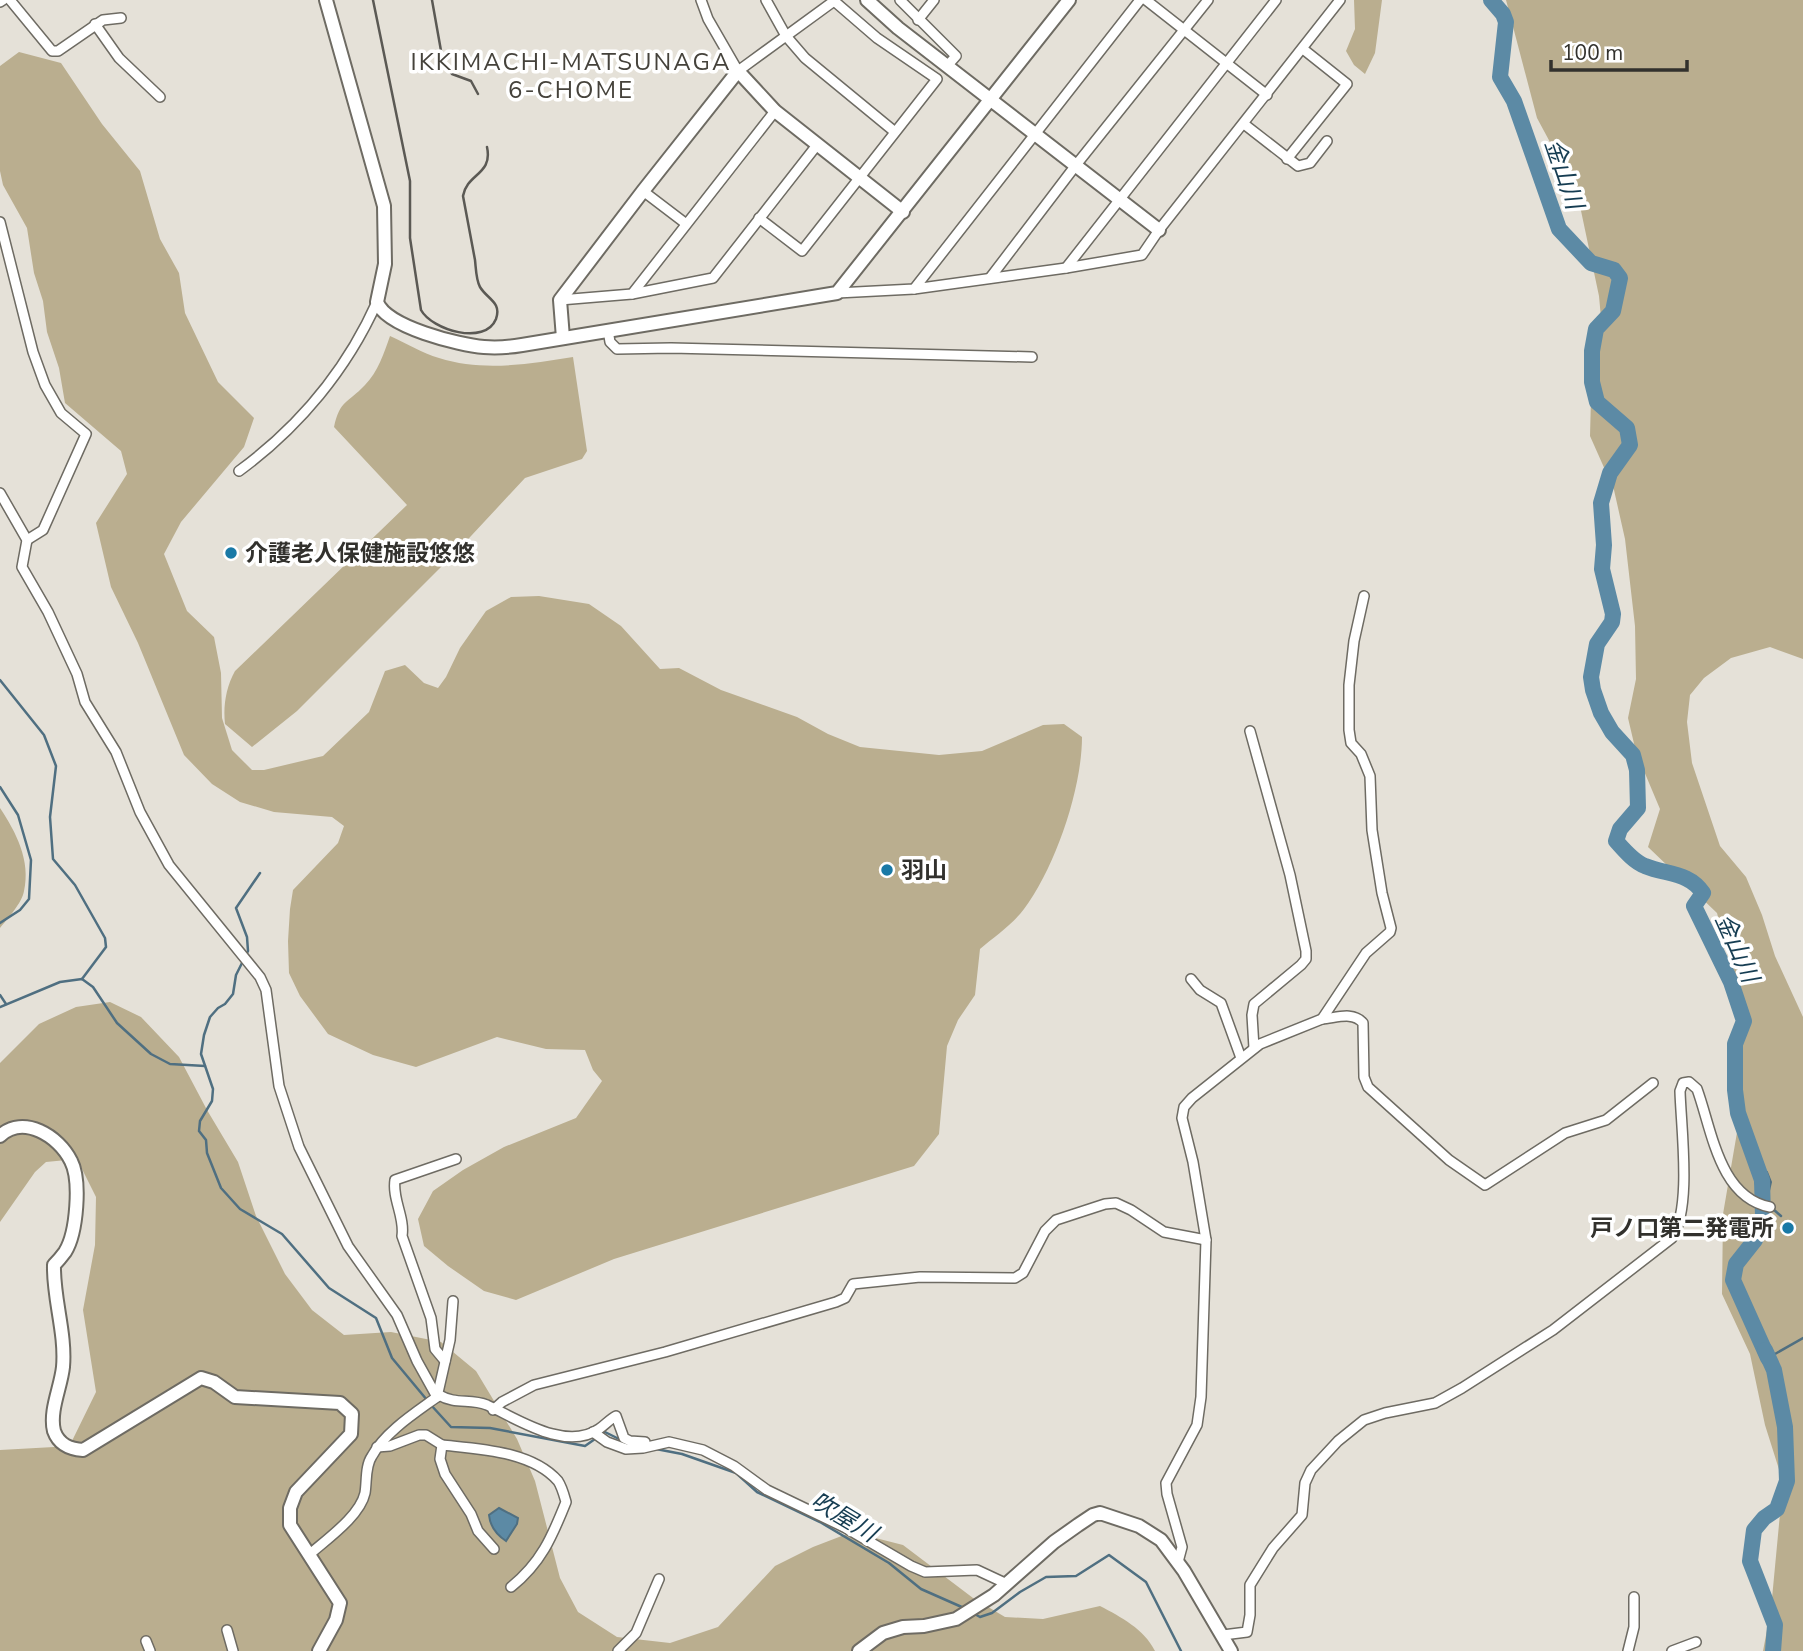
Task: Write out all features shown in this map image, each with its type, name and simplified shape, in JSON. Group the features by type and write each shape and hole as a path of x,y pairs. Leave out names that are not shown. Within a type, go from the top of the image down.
{"street":[{"path":"10,0 52,51 58,51 103,20 121,18"},
{"path":"239,471 283,435 336,374 360,338 377,302 384,264 384,206 326,0"},
{"path":"701,0 708,19 738,71 775,111 903,212"},
{"path":"766,0 786,36 805,58 895,132"},
{"path":"867,0 990,100 1159,230"},
{"path":"900,0 956,56 947,66"},
{"path":"918,20 934,0"},
{"path":"837,293 1069,0"},
{"path":"914,289 1140,0"},
{"path":"1146,0 1267,95"},
{"path":"990,278 1076,165 1209,0"},
{"path":"1066,268 1276,0"},
{"path":"377,302 391,318 429,334 484,347 516,346 837,293 914,289 1142,255 1340,0"},
{"path":"563,338 560,300 738,71 833,1 877,38 937,79 802,251 759,218"},
{"path":"95,24 119,58 160,97"},
{"path":"1287,159 1347,84 1303,49"},
{"path":"632,294 775,111"},
{"path":"1244,124 1298,166 1310,163 1327,141"},
{"path":"560,300 632,294 713,278 817,145"},
{"path":"643,191 685,223"},
{"path":"0,222 33,352 45,385 61,413 86,434 43,530 27,540"},
{"path":"608,330 610,342 617,349 681,348 1032,357"},
{"path":"0,493 27,540 22,567 48,612 77,674 85,702 116,752 140,813 169,865 260,977 266,990 279,1086 299,1147 348,1246 397,1315 417,1362 438,1396 450,1401 487,1405 545,1432 566,1436 593,1432 616,1416 624,1438 645,1442"},
{"path":"1322,1019 1353,970 1391,928 1382,893 1372,830 1370,776 1361,754 1351,743 1349,730 1349,685 1354,641 1364,596"},
{"path":"1250,731 1290,875 1306,951 1306,959 1301,965 1254,1004 1254,1048"},
{"path":"1191,979 1200,990 1221,1003 1241,1058"},
{"path":"1178,1562 1182,1548 1166,1483 1196,1425 1201,1397 1206,1240 1193,1162 1182,1118 1184,1107 1254,1048 1322,1019 1354,1016 1360,1018 1363,1023 1364,1077 1368,1087 1450,1160 1485,1185 1565,1133 1606,1120 1653,1083"},
{"path":"1223,1635 1247,1632 1250,1585 1273,1548 1302,1515 1305,1483 1311,1470 1338,1441 1364,1420 1435,1403 1462,1388 1553,1330 1672,1238 1683,1205 1679,1091 1683,1083 1689,1082 1697,1089 1709,1130 1733,1182 1749,1199 1770,1207"},
{"path":"0,1136 8,1129 19,1126 44,1132 62,1147 72,1161 77,1180 74,1227 66,1251 54,1265 63,1366 54,1411 54,1431 61,1443 69,1449 83,1450 201,1378 214,1382 235,1397 340,1403 352,1414 351,1434 296,1492 290,1508 290,1525 340,1604 336,1620 319,1651"},
{"path":"445,1361 435,1349 431,1318 402,1236 404,1224 394,1188 396,1180 456,1159"},
{"path":"493,1409 534,1385 665,1352 836,1302 845,1297 853,1284 920,1277 989,1280 1014,1278 1023,1273 1045,1231 1056,1220 1105,1204 1116,1203 1164,1232 1206,1240"},
{"path":"310,1554 336,1532 361,1504 365,1494 369,1459 377,1447 438,1396 453,1301"},
{"path":"593,1432 607,1442 626,1449 669,1442 703,1450 734,1466 767,1490 846,1528 911,1566 925,1572 977,1570 1006,1584"},
{"path":"377,1447 390,1446 419,1435 426,1436 442,1445 516,1457 542,1468 559,1483 566,1502 559,1519 544,1550 529,1572 511,1587"},
{"path":"442,1445 440,1459 445,1474 471,1514 478,1531 494,1549"},
{"path":"859,1651 883,1633 903,1627 924,1626 956,1619 995,1595 1054,1542 1100,1513 1150,1531 1161,1540 1178,1562 1231,1651"},
{"path":"618,1651 636,1633 659,1579"},
{"path":"1628,1651 1634,1627 1634,1597"},
{"path":"227,1630 233,1651"},
{"path":"146,1641 150,1651"},
{"path":"1672,1651 1696,1642"}],"shaded area":[{"path":"1354,0 1382,0 1375,53 1365,74 1354,65 1346,51 1355,29"},
{"path":"1506,0 1803,0 1803,659 1770,647 1731,658 1704,678 1690,695 1687,722 1692,763 1720,846 1746,877 1775,956 1803,1017 1803,1651 1763,1651 1771,1609 1783,1482 1765,1425 1750,1354 1722,1294 1723,1214 1740,1115 1743,1050 1736,988 1717,913 1648,847 1660,809 1636,752 1628,718 1636,679 1635,626 1625,539 1614,490 1590,436 1591,398 1601,318 1599,296 1580,206 1537,118"},
{"path":"19,52 61,63 102,124 140,171 160,239 179,273 185,313 218,382 254,418 244,447 181,522 164,554 187,611 214,637 221,673 222,718 232,750 252,770 264,770 323,756 369,712 385,671 405,665 424,683 438,688 460,648 486,611 511,597 539,596 589,604 621,626 660,669 679,668 721,690 797,717 860,747 939,755 982,751 1043,725 1064,724 1082,737 1081,758 1072,803 1046,872 1020,915 980,949 975,995 958,1020 947,1046 939,1134 914,1166 614,1259 516,1300 484,1291 424,1246 418,1219 433,1191 504,1147 576,1118 602,1081 593,1070 585,1050 546,1049 497,1037 416,1067 373,1055 328,1034 300,996 289,973 288,941 293,890 338,843 344,826 332,817 274,812 240,802 212,784 184,755 138,643 111,587 96,523 127,474 121,451 65,403 59,368 47,332 43,301 34,273 27,228 3,185 0,171 0,66"},
{"path":"390,336 433,356 472,365 523,364 573,357 587,451 582,459 525,478 458,550 297,711 252,747 225,724 226,697 235,671 407,505 334,427 345,403 374,374"},
{"path":"0,808 21,847 26,880 21,900 0,928"},
{"path":"110,1002 141,1017 179,1057 238,1162 256,1216 285,1274 312,1310 344,1335 391,1332 441,1342 476,1371 517,1439 535,1481 560,1578 578,1612 617,1637 670,1643 718,1627 775,1566 852,1532 903,1545 973,1598 1005,1617 1043,1619 1100,1606 1138,1630 1155,1651 0,1651 0,1450 54,1447 71,1443 96,1392 83,1310 95,1245 96,1197 77,1159 46,1162 35,1172 0,1222 0,1063 39,1024 76,1007"}],"water":[{"path":"1767,1172 1771,1182 1766,1204 1758,1199 1754,1173"},
{"path":"499,1508 518,1518 506,1541 494,1530 489,1515"}],"waterway":[{"name":"金山川","path":"1491,0 1506,22 1500,77 1514,101 1559,229 1591,263 1614,270 1620,278 1613,311 1596,329 1592,351 1592,382 1597,402 1627,428 1630,445 1610,473 1601,503 1604,545 1602,569 1613,614 1612,622 1597,644 1591,677 1601,713 1612,732 1633,755 1637,770 1638,808 1620,829 1616,841 1641,864 1691,881 1703,893 1694,906 1731,982 1744,1021 1735,1044 1735,1090 1738,1113 1762,1180 1763,1216 1755,1240 1736,1264 1733,1280 1768,1358"},
{"path":"0,680 44,735 56,766 50,817 53,859 75,885 105,938 106,947 82,979"},
{"path":"0,787 18,815 31,860 29,899 20,910 0,923"},
{"path":"260,873 236,908 247,937 248,951 236,975 233,994 210,1017 204,1035 201,1054 213,1089 212,1101 200,1121 199,1131 206,1140 207,1153 221,1188 240,1209 282,1234 329,1288 376,1318 392,1358 427,1400"},
{"path":"0,1007 60,982 82,979 93,987 117,1023 151,1054 170,1064 205,1066"},
{"path":"0,995 6,1004"},
{"path":"1773,1209 1781,1216"},
{"path":"1768,1358 1803,1338"},
{"name":"金山川","path":"1765,1350 1774,1370 1785,1427 1787,1481 1777,1509 1764,1518 1754,1530 1750,1561 1775,1625 1773,1651"},
{"name":"吹屋川","path":"431,1405 451,1427 490,1428 585,1446 605,1432 623,1441"},
{"name":"吹屋川","path":"656,1449 682,1454 736,1473 757,1492 820,1522 889,1563 921,1589 964,1608"},
{"name":"吹屋川","path":"973,1613 980,1617 992,1613 1046,1577 1076,1576 1109,1555 1146,1582 1181,1651"}],"railway":[{"path":"373,0 410,181 410,238 421,310 436,324 458,332 481,332 490,327 497,313 495,305 478,281 463,196 465,188 486,163 487,147"},
{"path":"432,0 443,62 452,74 471,81 478,94"}],"place":[{"name":"介護老人保健施設悠悠","path":"231,553"},
{"name":"羽山","path":"887,870"},
{"name":"戸ノ口第二発電所","path":"1788,1228"}],"district":[{"name":"IKKIMACHI-MATSUNAGA 6-CHOME","path":"571,76"}]}
